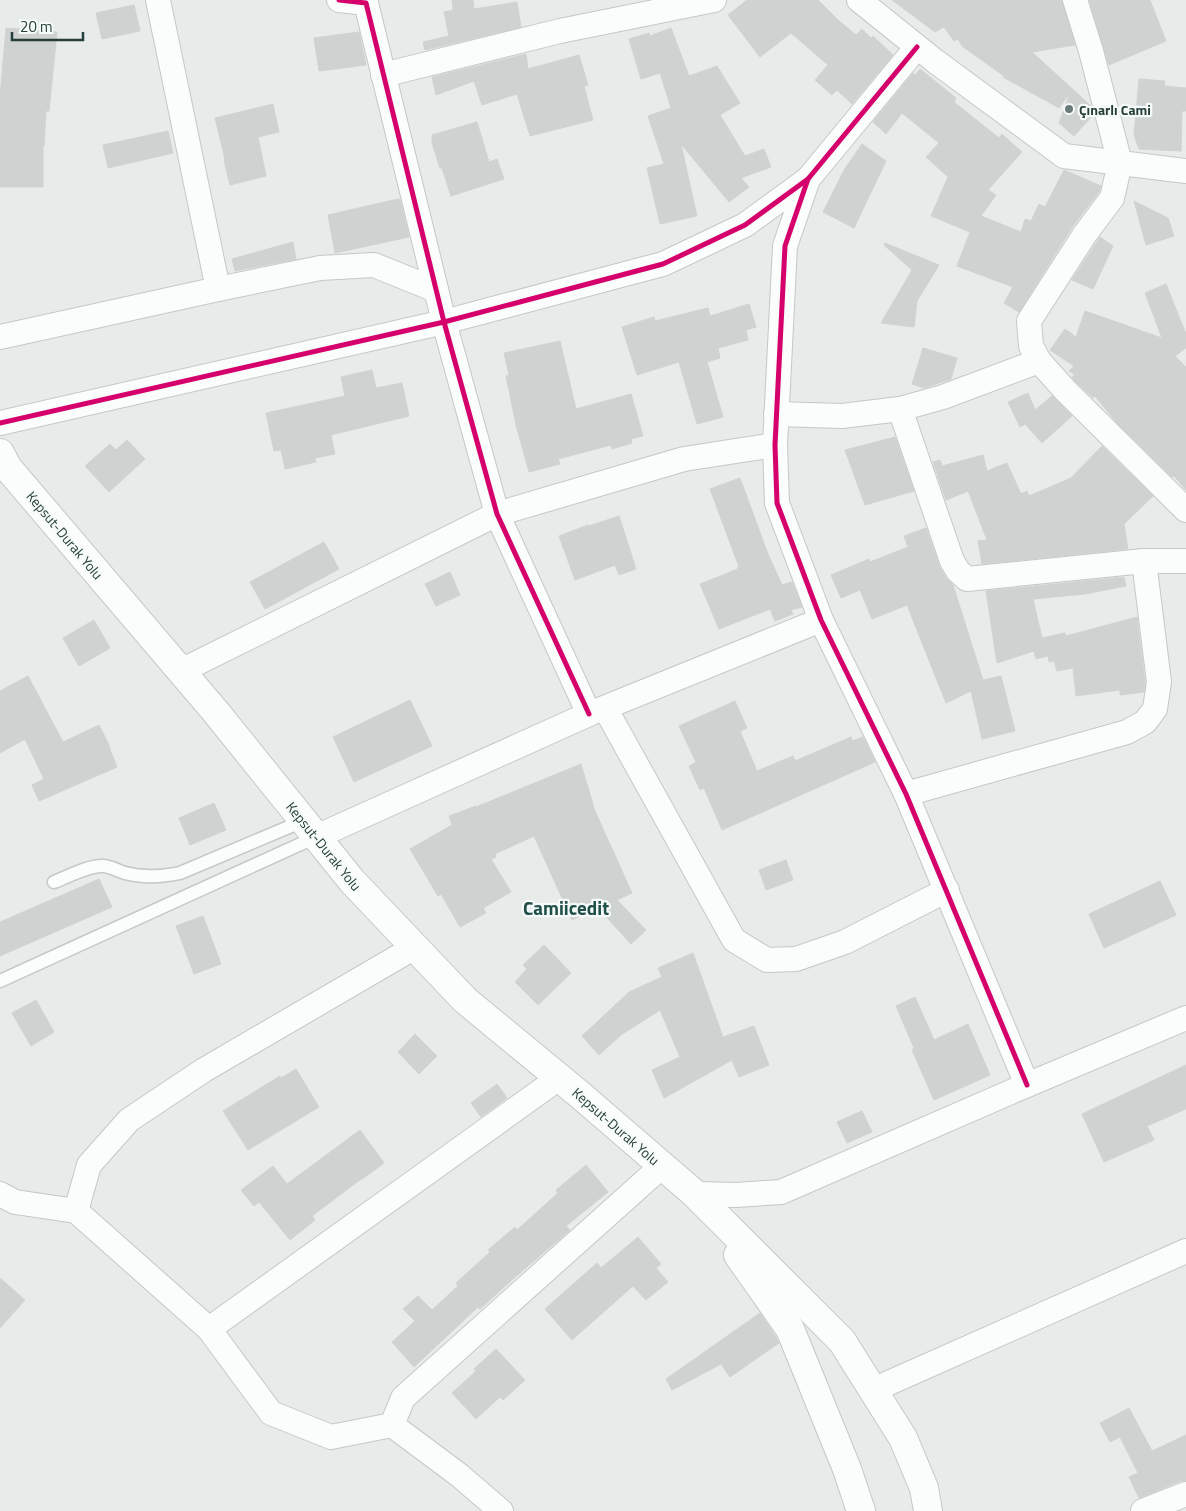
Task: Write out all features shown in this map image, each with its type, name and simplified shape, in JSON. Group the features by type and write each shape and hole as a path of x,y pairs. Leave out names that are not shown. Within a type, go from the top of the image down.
{"main road":[{"name":"Kepsut-Durak Yolu","path":"0,453 14,475 215,711 352,881 465,1000 560,1078 695,1194 842,1341 903,1438 924,1488 928,1511"},
{"name":"Kepsut-Durak Yolu","path":"695,1194 790,1329 847,1469 861,1511"}],"street":[{"path":"158,0 218,289"},
{"path":"339,0 366,3 444,322 497,514 597,711 734,940 767,960 796,959 845,942 946,890"},
{"path":"383,75 560,31 714,0"},
{"path":"859,0 917,47 1064,156 1186,171"},
{"path":"1075,0 1091,51 1120,163 1112,198 1085,234 1029,321 1031,346 1039,360 1065,390 1186,510"},
{"path":"0,423 444,322 663,264 745,225 808,179 917,47"},
{"path":"808,179 785,246 774,445 777,503 821,620 906,794 1027,1085"},
{"path":"0,337 320,268 374,265 436,290"},
{"path":"776,414 842,416 900,408 943,397 1039,360"},
{"path":"900,408 952,561 958,571 967,579 1144,561 1186,561"},
{"path":"181,671 497,514 684,459 774,445"},
{"path":"906,794 1127,732 1145,722 1155,708 1159,682 1144,561"},
{"path":"310,828 821,620"},
{"path":"76,1211 89,1165 129,1120 204,1070 415,947"},
{"path":"695,1194 736,1195 781,1192 1186,1018"},
{"path":"209,1329 560,1078"},
{"path":"392,1425 403,1398 662,1166"},
{"path":"0,1194 15,1202 76,1211 209,1329 271,1413 331,1437 392,1425 459,1475 501,1511"},
{"path":"873,1390 1186,1251"},
{"path":"1151,1510 1186,1494"}],"lane":[{"path":"54,882 91,867 103,866 126,873 145,876 166,876 180,873 310,828"},
{"path":"0,981 310,828"}],"building":[{"path":"452,0 473,0 474,9 517,2 521,27 425,50 423,42 449,36 444,12 453,10"},
{"path":"747,0 818,0 856,35 862,29 871,38 873,36 893,55 852,104 837,90 832,95 815,80 828,65 791,33 760,57 728,15"},
{"path":"892,0 1062,0 1075,45 1032,52 1091,106 1093,115 1074,136 1059,123 1070,93 1059,108 1003,77 962,46 958,39 954,41 944,27 935,32"},
{"path":"1089,0 1150,0 1166,41 1109,65"},
{"path":"134,5 140,31 102,39 96,13"},
{"path":"6,28 57,32 49,111 46,111 43,146 43,187 0,187 0,97"},
{"path":"671,28 689,76 717,66 740,103 720,115 745,156 764,149 771,167 741,178 749,187 729,202 681,144 697,216 660,224 647,168 664,164 648,116 671,108 660,73 641,79 629,39 649,33 650,36"},
{"path":"359,32 366,65 319,71 314,38"},
{"path":"526,54 528,69 579,55 588,85 584,86 593,120 530,136 517,94 482,105 474,81 436,95 432,77"},
{"path":"920,69 956,98 954,102 999,138 1002,134 1022,152 988,190 996,195 981,216 1021,232 1025,219 1031,221 1039,204 1045,207 1064,170 1101,186 1099,192 1073,226 1019,312 1004,303 1013,287 957,266 970,232 931,216 948,177 926,157 939,143 902,113 886,134 873,122 913,73 915,75"},
{"path":"1139,79 1165,81 1164,86 1186,88 1186,111 1182,111 1181,151 1139,149 1134,135"},
{"path":"273,104 279,132 258,137 266,176 230,185 215,118"},
{"path":"477,122 489,162 497,159 504,179 451,196 432,143 432,135"},
{"path":"168,131 173,153 108,168 103,145"},
{"path":"862,144 886,161 854,228 823,212 844,170"},
{"path":"400,199 409,237 335,253 328,215"},
{"path":"1134,201 1168,218 1174,236 1146,245"},
{"path":"1100,237 1113,246 1093,289 1072,280"},
{"path":"293,242 296,259 235,271 232,259"},
{"path":"885,243 939,265 917,301 914,327 881,323 912,270 884,245"},
{"path":"1166,284 1186,334 1186,348 1175,356 1186,367 1186,490 1174,476 1172,477 1116,422 1095,396 1093,398 1075,381 1072,377 1075,375 1069,371 1074,366 1050,350 1065,329 1076,337 1085,311 1162,338 1145,293"},
{"path":"749,304 756,327 746,330 748,340 718,348 720,358 707,362 723,417 697,424 679,362 637,375 622,327 654,317 655,321 708,308 710,316"},
{"path":"560,341 576,409 631,394 643,436 631,439 632,443 612,449 611,445 558,459 560,464 529,472 516,425 506,376 509,375 504,353"},
{"path":"923,348 957,358 951,379 924,388 912,384"},
{"path":"372,370 376,388 402,383 409,416 331,435 335,454 315,458 316,462 285,469 281,450 274,451 266,413 345,396 341,377"},
{"path":"1028,393 1035,410 1052,396 1072,416 1042,443 1025,424 1020,427 1008,402"},
{"path":"895,437 914,491 865,505 845,450"},
{"path":"127,440 145,459 109,492 85,466 110,444 116,450"},
{"path":"1102,446 1153,496 1124,524 1128,549 982,564 978,541 987,540 968,491 946,500 933,462 940,460 942,466 983,455 987,471 1007,463 1021,494 1027,491 1029,496 1071,478"},
{"path":"740,478 768,554 782,585 792,582 802,607 791,610 793,614 775,621 770,609 719,629 700,584 739,567 710,489"},
{"path":"619,516 636,569 619,575 615,565 575,580 559,536"},
{"path":"926,528 940,568 953,585 983,680 1001,676 1015,731 982,739 971,691 946,703 907,605 872,619 860,590 841,598 831,575 869,559 870,562 908,547 904,536"},
{"path":"324,542 339,569 265,609 250,582"},
{"path":"450,572 460,595 436,606 425,584"},
{"path":"1124,577 1126,586 1085,594 1033,599 1042,638 1065,633 1066,636 1137,617 1145,682 1144,692 1120,695 1120,690 1076,696 1073,668 1057,671 1054,661 1049,662 1048,656 1036,659 1034,651 997,663 986,591"},
{"path":"94,620 110,648 79,666 63,638"},
{"path":"28,676 63,742 99,725 117,767 39,801 32,785 44,779 25,739 0,753 0,691"},
{"path":"410,700 432,746 354,782 333,737"},
{"path":"735,701 747,728 740,731 757,771 793,756 795,761 851,737 852,741 863,737 875,762 722,830 704,788 700,790 689,766 696,762 679,726"},
{"path":"581,764 595,811 632,893 617,900 646,930 631,944 598,908 572,920 534,836 495,854 496,857 491,859 511,892 483,908 486,913 460,927 441,894 438,896 410,849 452,825 449,816 476,807"},
{"path":"214,803 226,830 190,845 179,818"},
{"path":"786,860 793,880 766,890 759,870"},
{"path":"99,879 112,907 0,956 0,922"},
{"path":"1160,881 1176,915 1104,948 1089,914"},
{"path":"203,916 221,964 194,974 176,926"},
{"path":"544,945 571,973 538,1005 515,982 527,969 523,965"},
{"path":"693,953 723,1037 754,1026 769,1065 739,1077 732,1060 664,1098 652,1070 680,1057 660,1010 621,1035 599,1055 582,1036 629,992 662,977 658,968"},
{"path":"915,997 934,1040 968,1024 990,1075 934,1100 912,1050 914,1048 896,1006"},
{"path":"36,1000 54,1032 31,1046 12,1013"},
{"path":"415,1034 437,1056 419,1074 398,1052"},
{"path":"1186,1065 1186,1109 1147,1126 1154,1140 1104,1162 1082,1114"},
{"path":"296,1069 319,1107 248,1150 223,1111 280,1076 281,1078"},
{"path":"497,1084 507,1098 481,1117 471,1103"},
{"path":"862,1111 872,1132 847,1143 837,1122"},
{"path":"360,1130 384,1163 312,1216 315,1220 290,1240 259,1202 254,1206 241,1190 273,1166 287,1184"},
{"path":"586,1165 608,1192 566,1226 570,1230 480,1309 478,1307 414,1367 392,1342 415,1321 403,1309 418,1296 432,1310 458,1286 456,1283 490,1252 488,1250 515,1227 517,1230 558,1193 556,1190"},
{"path":"638,1237 661,1264 656,1268 668,1282 646,1300 633,1286 572,1340 545,1309 597,1263 601,1268"},
{"path":"0,1278 25,1300 0,1328"},
{"path":"760,1313 779,1343 730,1377 721,1364 672,1390 666,1379"},
{"path":"496,1349 525,1380 503,1400 500,1397 476,1419 452,1393"},
{"path":"1129,1408 1152,1451 1186,1435 1186,1481 1181,1481 1139,1498 1129,1477 1138,1473 1120,1437 1110,1442 1100,1423"}],"cycle path":[{"path":"339,0 366,3 444,322 497,514 589,714"},
{"path":"917,47 808,179 785,246 775,445 777,503 821,620 906,794 1027,1085"},
{"path":"0,423 444,322 663,264 745,225 808,179"}],"place":[{"name":"Çınarlı Cami","path":"1069,109"}],"district":[{"name":"Camiicedit","path":"566,907"}]}
